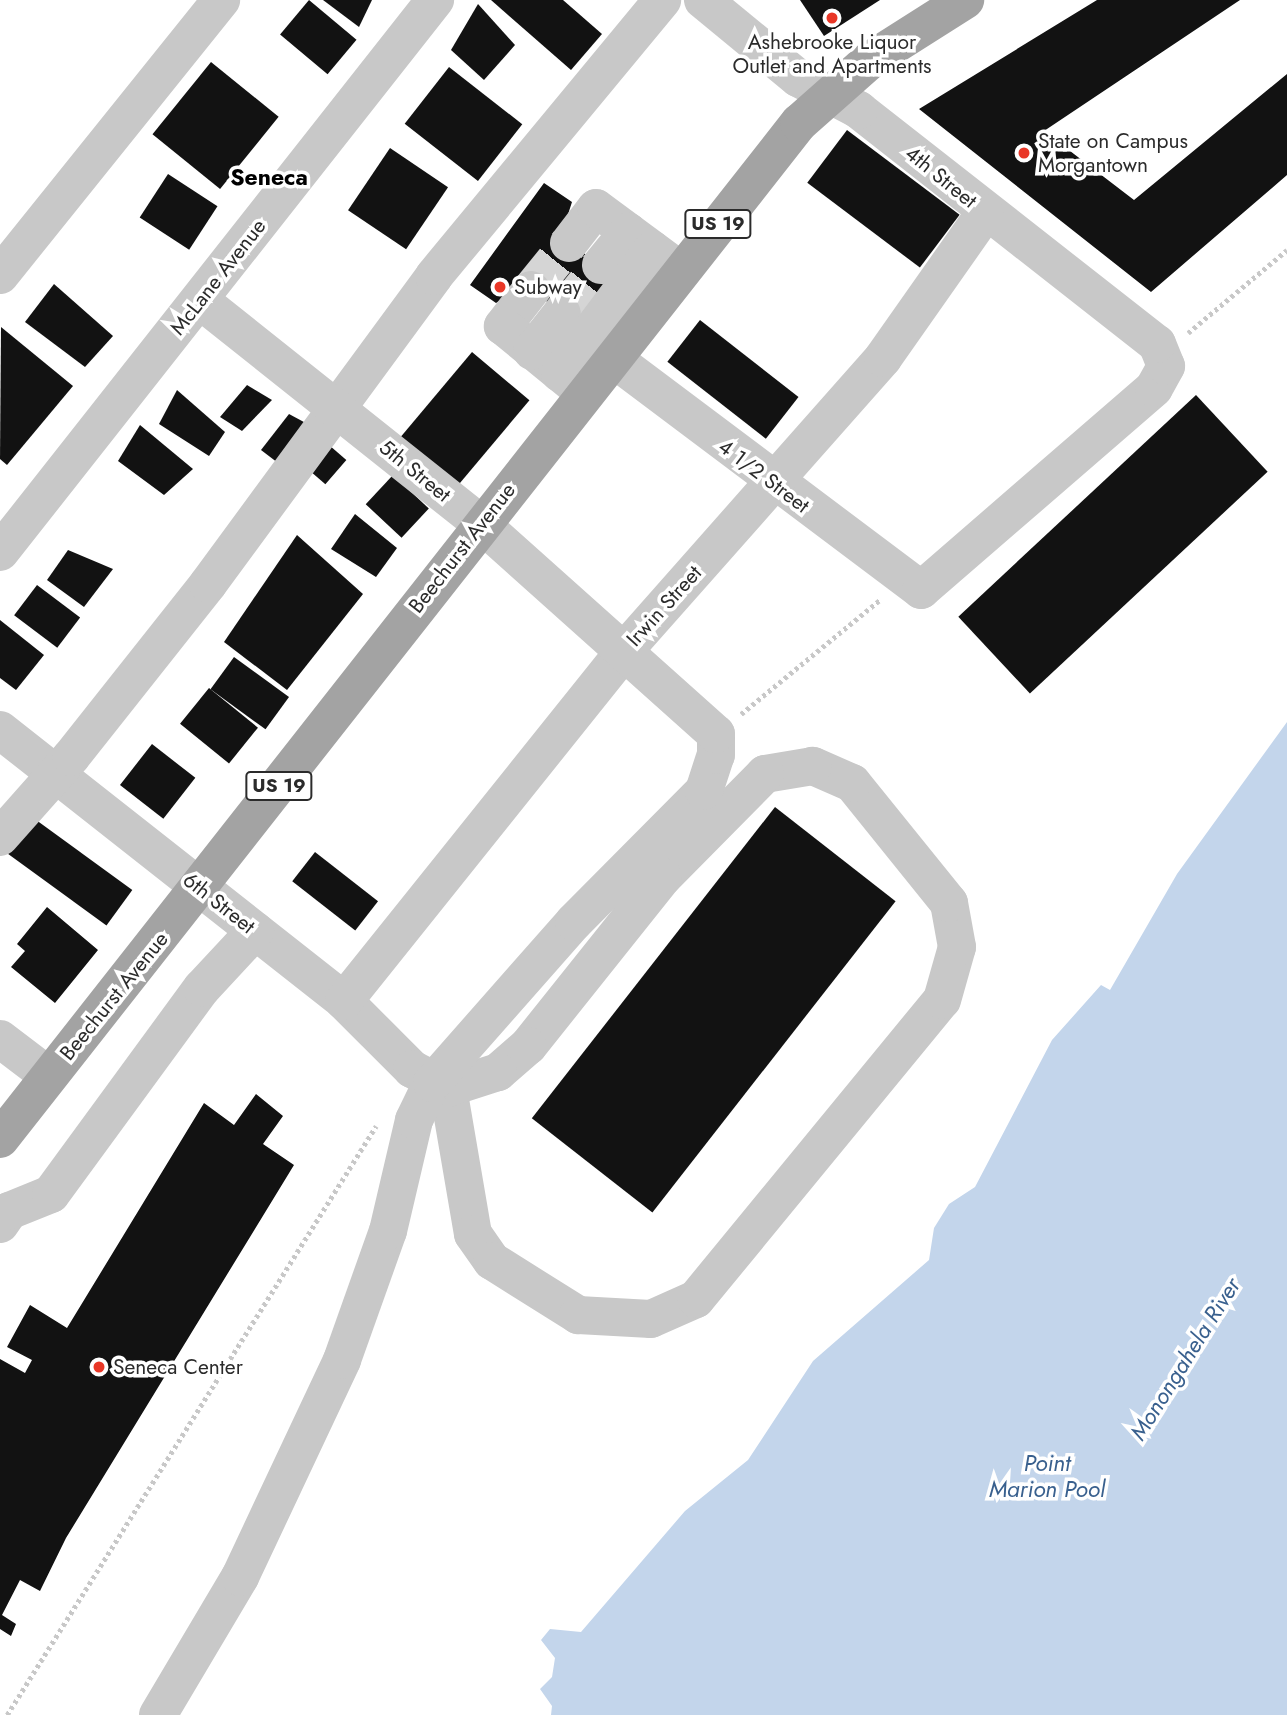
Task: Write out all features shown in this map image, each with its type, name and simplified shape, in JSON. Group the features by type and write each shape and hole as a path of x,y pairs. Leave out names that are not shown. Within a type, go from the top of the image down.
{"main road":[{"name":"Beechurst Avenue","path":"0,1139 201,888 480,523 558,372 611,357 653,251 869,61 965,0"}],"street":[{"path":"0,275 221,0"},
{"name":"McLane Avenue","path":"0,552 435,0"},
{"path":"0,837 57,775 340,410 433,276 662,0"},
{"name":"4th Street","path":"713,3 798,78 859,110 985,212 1157,344 1166,366 1154,388 921,590"},
{"path":"569,243 596,208 653,251"},
{"name":"Irwin Street","path":"344,1001 624,651 775,484 883,358 985,212"},
{"path":"600,265 653,251"},
{"path":"558,372 653,251"},
{"path":"531,290 503,326 558,372"},
{"name":"5th Street","path":"200,300 480,523 716,734 705,791 574,922 440,1086"},
{"path":"558,372 562,313"},
{"name":"4 1/2 Street","path":"611,357 775,484 921,590"},
{"name":"6th Street","path":"0,730 344,1001 440,1086"},
{"path":"158,1715 240,1577 342,1360 388,1231 414,1120 440,1086 498,1072 528,1046 663,877 765,774 813,766 852,783 949,903 957,947 942,1000 696,1299 651,1318 578,1315 492,1261 473,1234 440,1086"},
{"path":"0,1224 9,1210 51,1194 202,988 255,931"},
{"path":"1,1042 49,1076"}],"water":[{"name":"Point Marion Pool","path":"1287,722 1287,1715 551,1715 552,1706 540,1689 552,1677 555,1658 541,1640 550,1629 581,1632 685,1511 748,1460 813,1361 929,1260 934,1228 949,1204 975,1187 1052,1040 1101,985 1110,990 1177,874"}],"building":[{"path":"309,0 356,40 328,74 280,34"},
{"path":"323,0 372,0 359,27"},
{"path":"491,0 563,0 602,34 571,70"},
{"name":"Ashebrooke Liquor Outlet and Apartments","path":"800,0 880,0 824,36"},
{"name":"State on Campus Morgantown","path":"1097,0 1240,0 1044,131 1134,200 1287,74 1287,175 1151,292 919,109"},
{"path":"478,4 515,45 484,80 451,50"},
{"path":"211,62 279,117 220,189 152,134"},
{"path":"449,67 522,124 478,181 405,124"},
{"path":"847,130 960,215 920,268 807,183"},
{"path":"390,148 448,187 406,249 348,210"},
{"path":"168,174 217,206 189,250 140,218"},
{"path":"544,183 572,202 561,236 621,281 586,330 524,285 496,303 470,285"},
{"path":"54,284 113,336 85,367 25,322"},
{"path":"700,320 799,397 766,439 667,362"},
{"path":"1,327 73,386 7,465 0,459"},
{"path":"472,352 529,400 457,487 399,439"},
{"path":"247,385 272,400 242,431 220,417"},
{"path":"177,390 225,432 209,456 159,424"},
{"path":"1196,395 1268,472 1030,693 958,617"},
{"path":"289,414 315,428 282,466 261,450"},
{"path":"140,425 193,469 164,495 118,461"},
{"path":"329,445 346,460 325,484 308,469"},
{"path":"393,475 429,508 402,538 366,504"},
{"path":"355,514 397,548 376,577 331,549"},
{"path":"297,535 363,594 287,690 224,642"},
{"path":"68,550 113,569 84,607 47,580"},
{"path":"37,585 80,617 57,648 14,615"},
{"path":"0,620 44,655 16,690 0,678"},
{"path":"234,657 289,697 266,729 210,689"},
{"path":"209,688 258,728 229,763 180,724"},
{"path":"152,744 195,778 163,819 120,785"},
{"path":"775,807 896,901 652,1212 532,1118"},
{"path":"32,817 132,890 106,925 6,853"},
{"path":"315,852 378,901 355,930 292,881"},
{"path":"47,907 98,950 55,1003 11,967 25,951 17,944"},
{"name":"Seneca Center","path":"256,1094 283,1116 263,1144 294,1165 66,1538 40,1591 20,1580 2,1615 16,1624 11,1636 0,1629 0,1359 25,1373 32,1360 7,1347 30,1305 67,1328 204,1103 234,1125"}],"tunnel":[{"path":"531,290 569,243"},
{"path":"562,313 601,265"}],"place":[{"name":"Ashebrooke Liquor Outlet and Apartments","path":"832,18"},
{"name":"State on Campus Morgantown","path":"1024,153"},
{"name":"Subway","path":"500,287"},
{"name":"Seneca Center","path":"99,1367"}],"district":[{"name":"Seneca","path":"269,177"}],"water label":[{"name":"Monongahela River","path":"1185,1359"}]}
